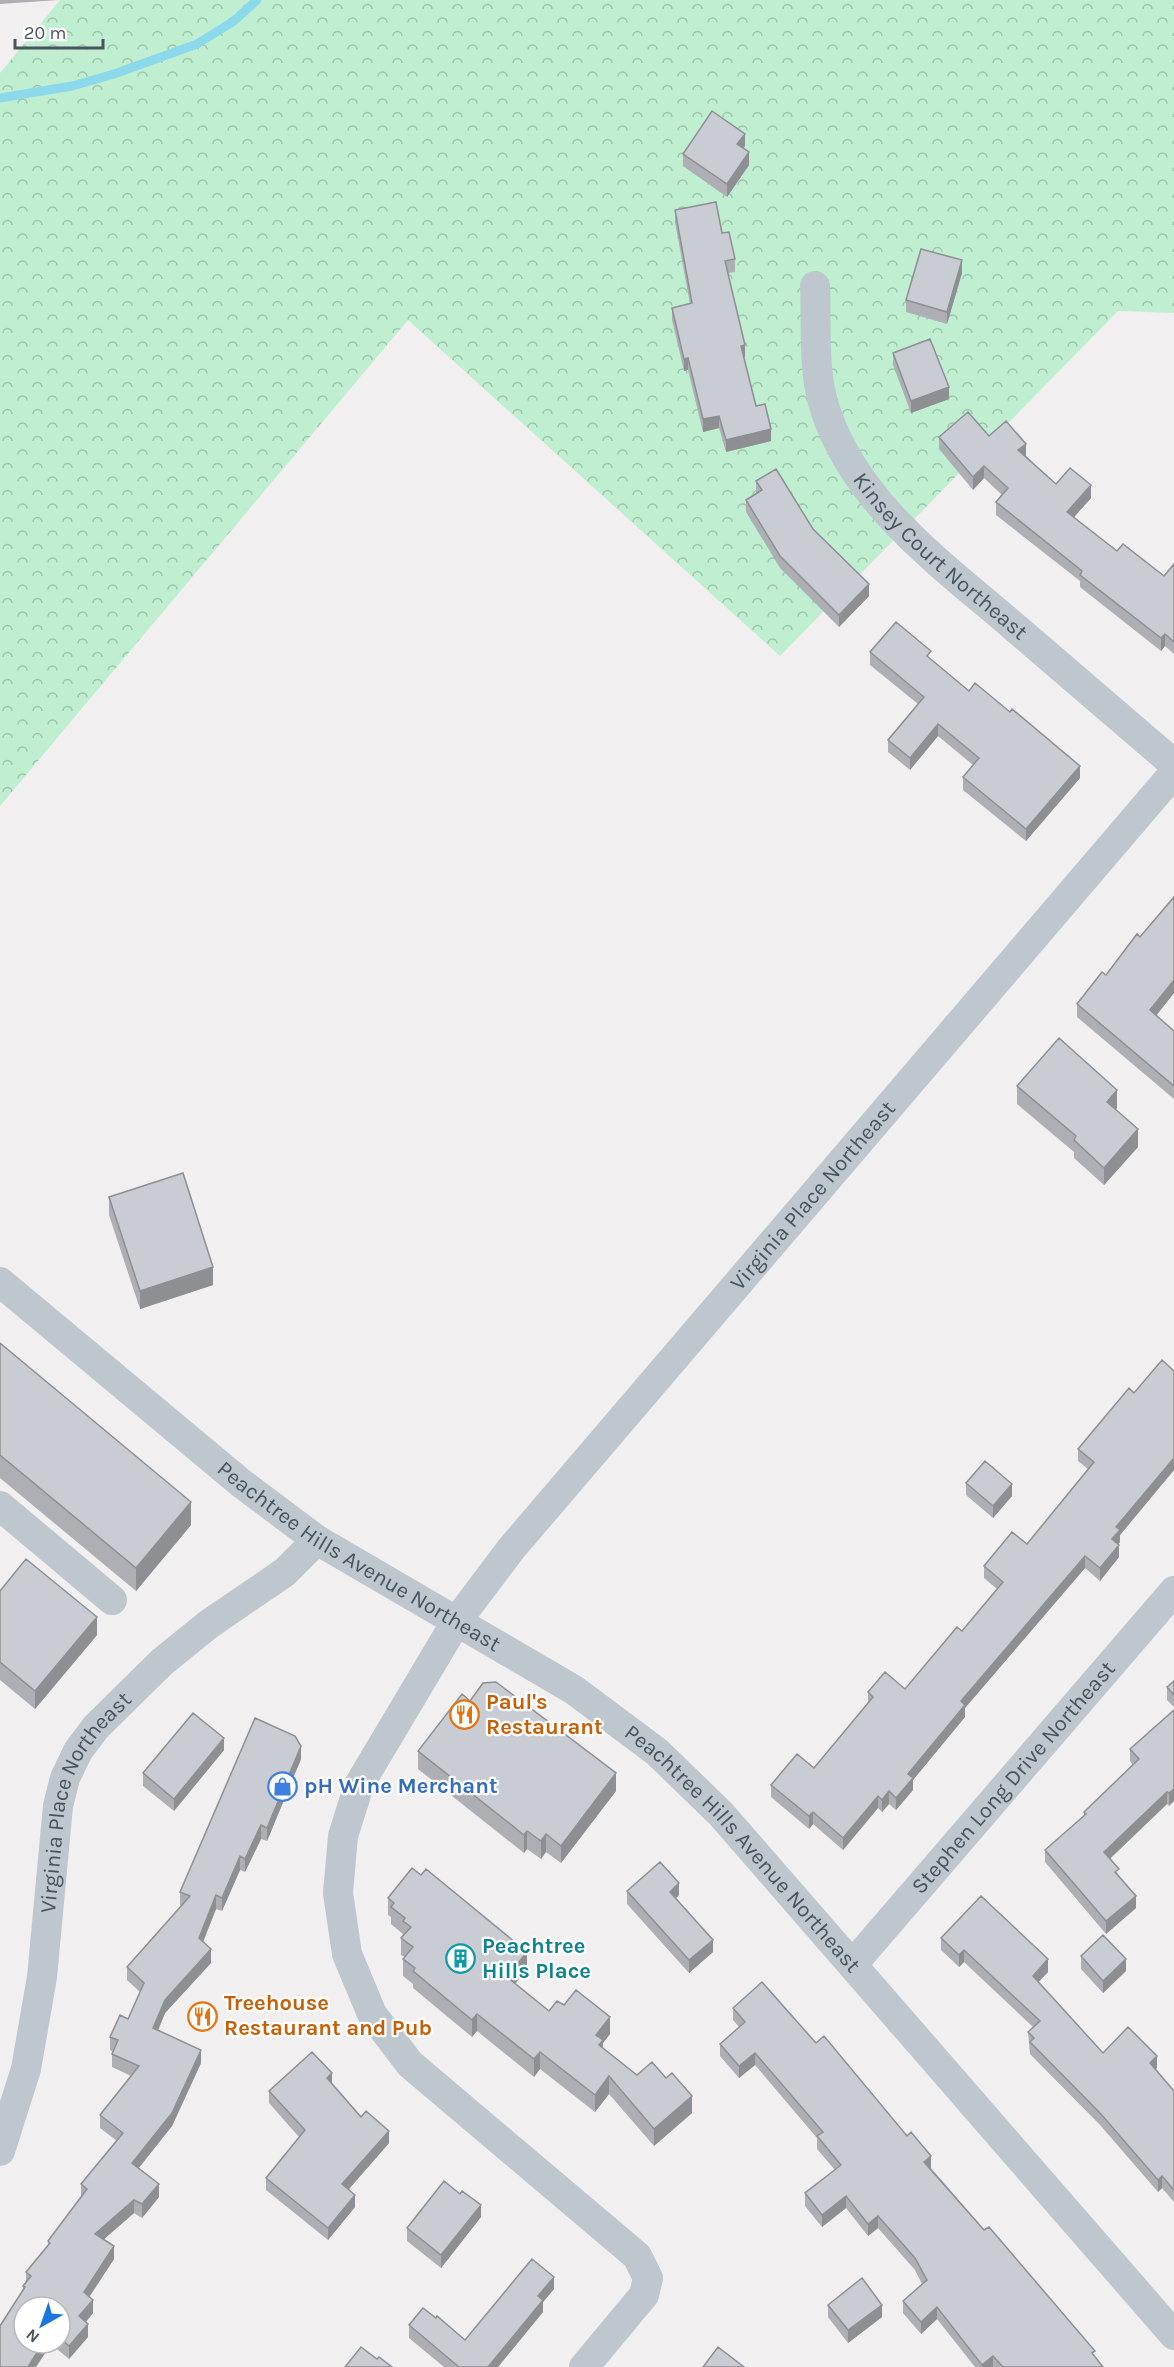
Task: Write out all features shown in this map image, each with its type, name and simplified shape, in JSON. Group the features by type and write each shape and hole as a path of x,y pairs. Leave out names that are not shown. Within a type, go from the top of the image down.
{"street":[{"name":"Kinsey Court Northeast","path":"815,286 818,372 825,411 841,448 876,500 916,543 1174,764"},
{"name":"Virginia Place Northeast","path":"584,2367 644,2295 648,2278 637,2256 410,2064 372,2014 347,1954 338,1893 343,1836 359,1785 456,1622 511,1549 1174,773"},
{"name":"Peachtree Hills Avenue Northeast","path":"0,1282 241,1483 317,1540 574,1690 657,1752 721,1814 1174,2335"},
{"path":"0,1506 112,1600"},
{"name":"Virginia Place Northeast","path":"0,2151 26,2069 42,1977 58,1806 65,1778 78,1751 96,1727 162,1662 209,1624 285,1572 317,1540"},
{"name":"Stephen Long Drive Northeast","path":"853,1964 1174,1591"}],"green space":[{"path":"60,0 1174,0 1174,313 1118,311 780,656 408,320 0,806 0,73"}],"building":[{"path":"712,111 745,134 737,144 749,152 727,184 683,154"},
{"path":"716,202 722,233 729,232 735,259 725,261 745,345 741,346 756,406 765,404 771,429 726,440 719,416 703,419 688,358 684,359 672,308 692,303 675,210"},
{"path":"921,249 962,260 947,312 906,300"},
{"path":"930,339 949,387 911,401 893,353"},
{"path":"968,412 989,436 1006,421 1026,444 1018,450 1056,484 1070,468 1091,485 1067,512 1117,551 1123,544 1164,576 1174,564 1174,642 1165,634 1161,638 1080,575 1082,571 996,502 1008,488 984,466 973,477 939,437"},
{"path":"776,469 813,529 869,584 839,615 780,556 746,500 762,490 756,481"},
{"path":"896,622 931,651 927,656 969,691 975,683 1010,712 1012,709 1080,766 1026,829 963,777 979,758 938,724 910,758 888,740 924,697 870,652"},
{"path":"1174,897 1174,980 1150,1010 1174,1031 1174,1086 1077,1004 1102,972 1106,975 1137,934 1140,937"},
{"path":"1059,1038 1117,1090 1107,1102 1138,1129 1104,1168 1074,1140 1076,1136 1017,1086"},
{"path":"183,1173 213,1267 140,1291 109,1197"},
{"path":"0,1343 191,1502 136,1568 0,1455"},
{"path":"1162,1360 1174,1371 1174,1458 1116,1527 1120,1530 1112,1539 1119,1545 1100,1568 1085,1556 961,1701 965,1705 908,1774 913,1778 896,1798 889,1791 882,1800 878,1796 843,1838 813,1812 809,1816 771,1785 797,1754 814,1768 873,1697 868,1692 885,1672 905,1689 957,1627 962,1631 1003,1582 984,1566 1012,1532 1027,1544 1094,1462 1078,1449 1129,1388 1134,1393"},
{"path":"985,1461 1012,1484 993,1506 966,1483"},
{"path":"26,1559 97,1617 35,1691 0,1662 0,1591"},
{"path":"1174,1681 1174,1695 1167,1687"},
{"path":"496,1682 616,1773 561,1846 546,1834 541,1841 527,1831 524,1835 418,1751 462,1694 470,1701 483,1683"},
{"path":"1174,1710 1174,1789 1167,1792 1104,1852 1119,1869 1115,1872 1136,1896 1106,1921 1045,1850 1086,1814 1084,1812 1139,1759 1130,1749"},
{"path":"193,1713 224,1738 174,1799 143,1773"},
{"path":"255,1718 295,1736 301,1746 267,1828 261,1825 245,1859 240,1856 222,1898 216,1895 199,1938 211,1949 165,2000 153,2028 201,2050 172,2113 132,2163 159,2184 142,2204 134,2200 95,2234 114,2246 84,2292 93,2300 79,2316 88,2324 72,2343 72,2295 20,2295 25,2287 23,2286 31,2276 26,2272 50,2243 48,2241 87,2189 81,2184 123,2133 100,2115 139,2066 112,2054 118,2040 110,2037 120,2015 128,2019 144,1983 127,1967 190,1896 180,1892"},
{"path":"660,1862 679,1883 670,1892 713,1940 689,1960 627,1891"},
{"path":"412,1868 421,1875 426,1869 527,1952 507,1977 549,2011 557,2001 564,2005 576,1990 610,2017 596,2035 603,2040 599,2045 637,2075 652,2062 666,2078 672,2073 692,2096 654,2129 609,2076 595,2095 540,2052 534,2059 477,2014 472,2020 413,1971 415,1968 403,1959 413,1947 401,1938 411,1927 403,1921 405,1918 391,1907 394,1903 388,1898"},
{"path":"981,1896 1048,1959 1033,1976 1103,2053 1128,2027 1157,2056 1150,2063 1174,2091 1174,2190 1162,2176 1158,2180 1100,2113 1030,2042 1034,2038 1028,2032 1040,2021 964,1950 959,1955 941,1938"},
{"path":"1103,1935 1126,1959 1103,1981 1081,1956"},
{"path":"762,1982 816,2043 824,2036 907,2136 911,2132 931,2156 924,2162 984,2230 989,2227 1095,2351 1092,2353 1103,2367 1003,2367 993,2356 982,2365 937,2307 921,2322 903,2301 927,2280 915,2258 878,2216 868,2224 846,2196 822,2215 805,2193 841,2165 817,2136 823,2132 755,2053 739,2066 720,2044 745,2022 733,2008"},
{"path":"312,2052 332,2073 327,2078 361,2117 366,2111 389,2131 342,2184 355,2195 328,2228 266,2178 305,2130 269,2091"},
{"path":"444,2181 460,2194 462,2191 481,2205 441,2255 407,2228"},
{"path":"532,2259 554,2277 538,2296 543,2300 488,2367 459,2367 409,2325 423,2308 436,2318 437,2316 465,2340"},
{"path":"862,2278 882,2305 848,2330 828,2305"},
{"path":"12,2307 12,2355 36,2355 28,2367 0,2367 0,2326"},
{"path":"361,2347 377,2359 379,2357 392,2367 345,2367"},
{"path":"718,2347 744,2367 703,2367"}],"waterway":[{"path":"0,98 72,86 114,74 197,44 234,21 257,0"}],"place":[{"name":"Paul's Restaurant","path":"465,1715"},
{"name":"pH Wine Merchant","path":"283,1786"},
{"name":"Peachtree Hills Place","path":"461,1959"},
{"name":"Treehouse Restaurant and Pub","path":"203,2016"}]}
